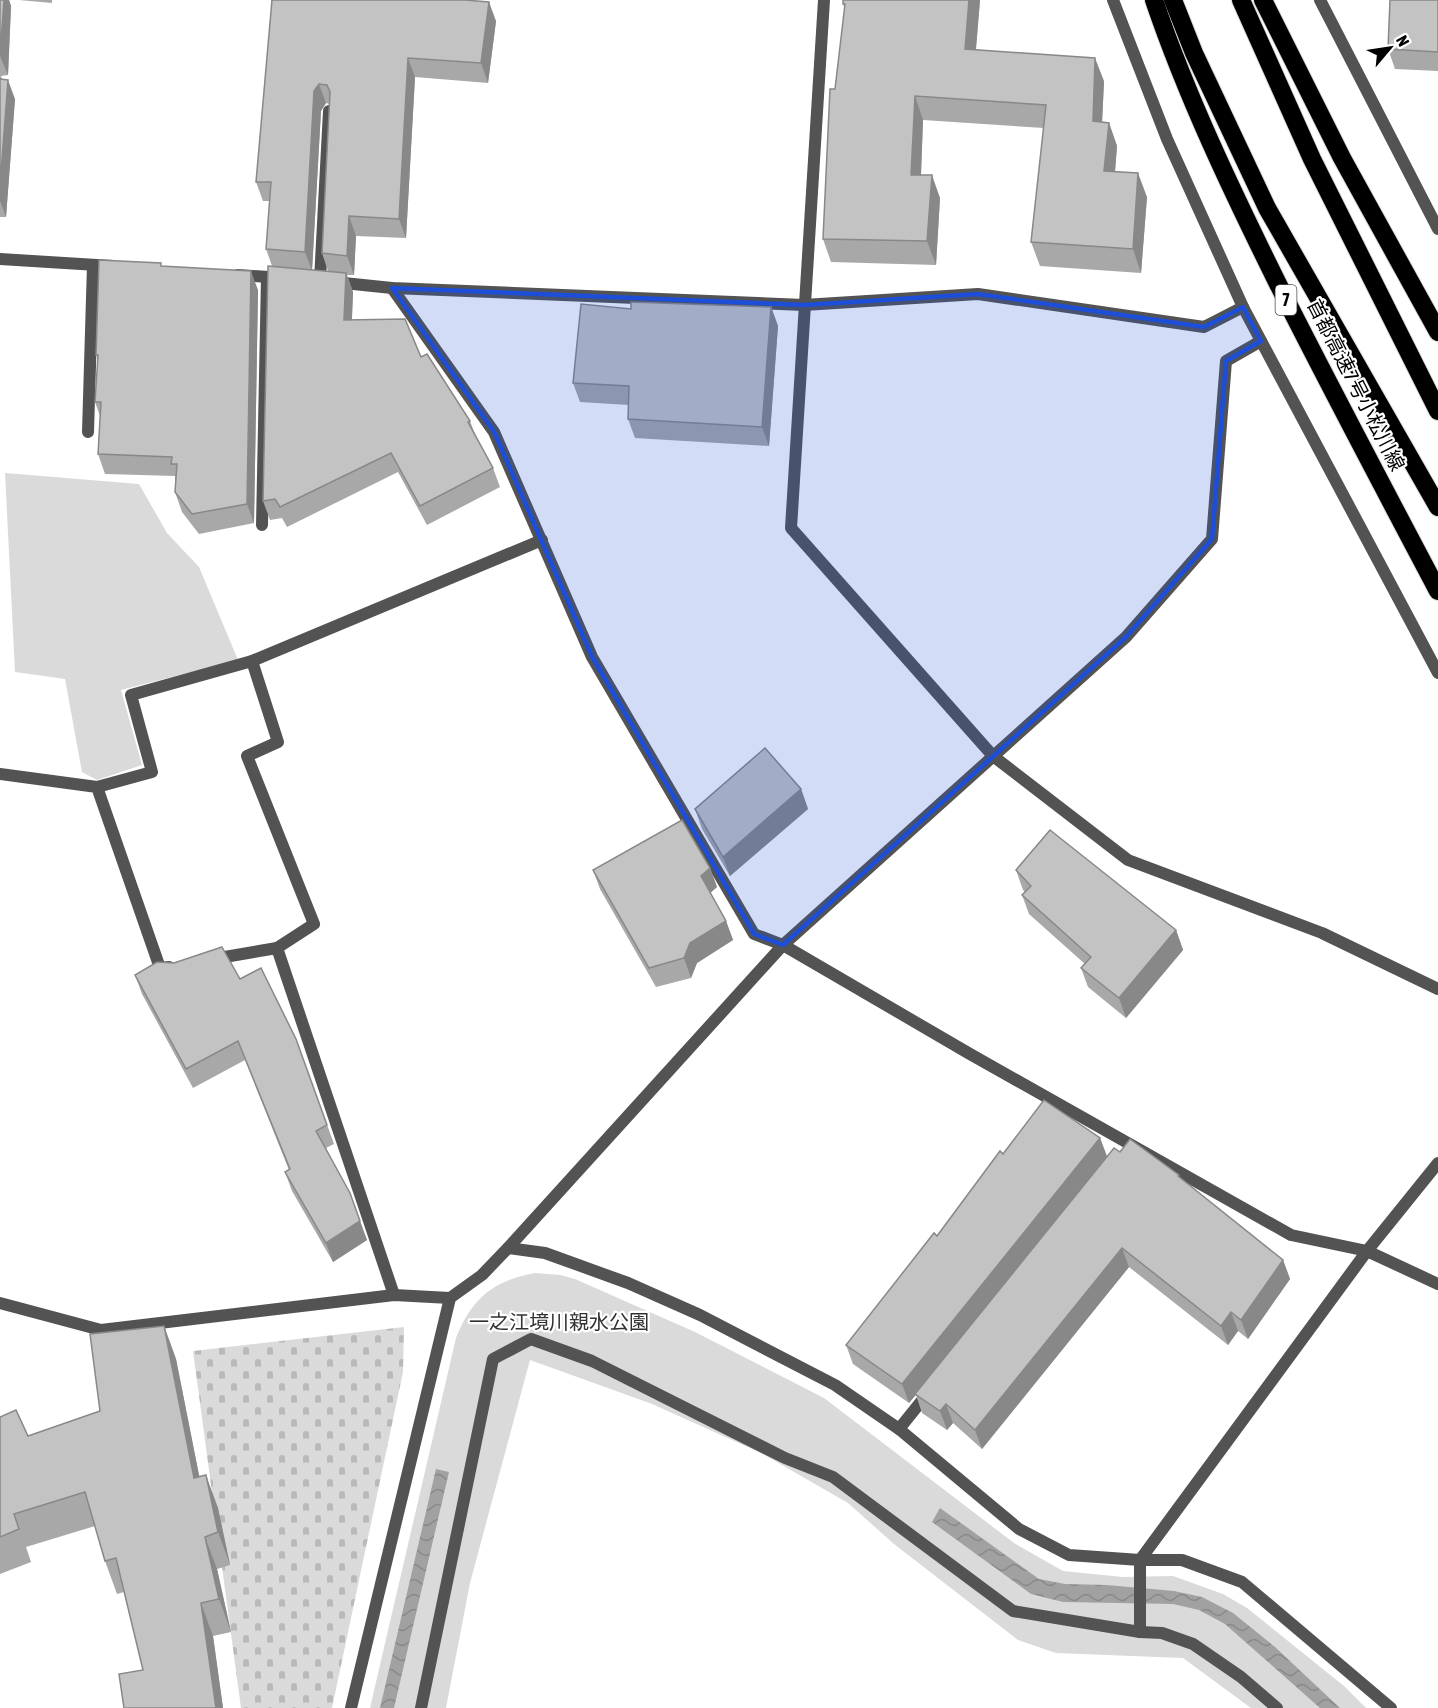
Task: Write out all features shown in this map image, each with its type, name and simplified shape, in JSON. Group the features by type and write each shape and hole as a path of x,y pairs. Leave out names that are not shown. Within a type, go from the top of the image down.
{"highway":[{"name":"首都高速7号小松川線","path":"1154,0 1173,56 1242,212 1323,374 1438,591"},
{"path":"1173,0 1194,53 1267,208 1438,507"},
{"path":"1241,0 1312,159 1438,411"},
{"path":"1263,0 1342,158 1438,332"}],"street":[{"path":"824,0 792,528 993,756 1128,860 1322,933 1438,989"},
{"path":"1113,0 1167,139 1243,307 1438,673"},
{"path":"1320,0 1438,229"},
{"path":"310,280 329,111"},
{"path":"0,259 122,267"},
{"path":"87,432 93,265"},
{"path":"221,274 392,288 804,305 978,294 1204,327 1243,307"},
{"path":"262,525 267,277"},
{"path":"392,288 494,432 592,657 754,934 783,945 1126,1147 1291,1235 1367,1251 1438,1284"},
{"path":"0,1303 101,1330 394,1295 450,1298 482,1275 783,945 1126,637 1212,539 1226,361 1261,341"},
{"path":"0,774 97,788 152,772 131,695 252,661 542,540"},
{"path":"97,788 160,968 277,948 314,924 247,756 278,742 252,661"},
{"path":"277,948 394,1295"},
{"path":"1140,1632 1140,1560 1367,1251 1438,1163"},
{"path":"508,1248 544,1254 628,1283 700,1315 835,1385 899,1429 1019,1529 1069,1555 1140,1560 1182,1560 1242,1582 1391,1708"},
{"path":"351,1708 450,1298"},
{"path":"421,1708 493,1359 531,1339 592,1361 785,1458 833,1478 1013,1611 1140,1632 1162,1633 1193,1644 1241,1677 1277,1708"},
{"path":"899,1429 936,1383"}],"highlighted area":[{"path":"392,288 804,305 978,294 1204,327 1243,307 1261,341 1226,361 1212,539 1126,637 783,945 754,934 592,657 494,432"}],"green space":[{"path":"5,473 139,484 167,533 199,567 238,660 121,690 142,765 97,780 82,772 65,679 15,672"},
{"name":"一之江境川親水公園","path":"535,1273 575,1279 695,1332 824,1398 1014,1543 1063,1571 1123,1577 1173,1576 1223,1594 1247,1608 1344,1686 1366,1708 1251,1708 1183,1658 1056,1653 1018,1640 894,1544 848,1503 761,1453 652,1404 530,1360 470,1583 446,1708 370,1708 456,1338 469,1312 486,1294 507,1281"},
{"path":"404,1327 403,1372 332,1708 241,1708 193,1351"}],"water":[{"path":"436,1469 449,1472 394,1708 380,1708"},
{"path":"940,1508 1039,1579 1065,1584 1174,1591 1202,1597 1233,1613 1275,1647 1340,1708 1320,1708 1225,1624 1199,1610 1173,1604 1063,1602 1031,1594 932,1522"}],"building":[{"path":"0,0 4,0 0,56"},
{"path":"272,0 489,2 481,63 408,58 399,219 349,216 347,256 322,253 330,92 327,85 319,84 314,91 305,252 266,249 271,182 256,182"},
{"path":"843,0 969,0 965,49 1095,58 1093,121 1109,123 1104,171 1138,173 1133,249 1031,242 1046,105 915,96 911,175 932,175 927,241 823,239 830,89 835,89 845,4"},
{"path":"1390,0 1438,0 1438,52 1388,49"},
{"path":"0,79 8,80 0,186"},
{"path":"99,260 251,271 247,504 192,514 175,492 177,464 171,464 172,457 98,454 101,402 95,402"},
{"path":"268,266 346,273 344,320 405,319 421,357 427,354 470,421 468,422 493,468 420,506 391,453 280,507 275,499 263,501"},
{"path":"631,302 771,307 762,427 628,419 629,386 573,383 581,304 631,309"},
{"path":"765,748 801,789 723,857 695,809"},
{"path":"682,820 710,868 701,876 726,921 690,943 684,958 649,968 593,870"},
{"path":"1050,830 1176,930 1119,998 1081,968 1091,957 1022,895 1031,886 1016,870"},
{"path":"222,947 240,979 261,968 296,1039 327,1125 316,1131 350,1193 360,1221 326,1243 285,1172 290,1169 238,1041 186,1069 135,975 157,962 174,963"},
{"path":"1044,1100 1100,1138 902,1384 846,1345 934,1233 937,1236 1000,1151 1003,1154"},
{"path":"1130,1139 1179,1175 1283,1260 1241,1320 1231,1312 1221,1326 1122,1248 975,1430 946,1404 940,1411 915,1394 1114,1148 1120,1152"},
{"path":"164,1326 194,1478 206,1475 218,1532 205,1537 219,1599 201,1603 216,1708 124,1708 119,1674 143,1670 116,1558 105,1561 85,1492 14,1514 19,1529 0,1537 0,1417 16,1410 28,1436 100,1411 90,1334"}]}
